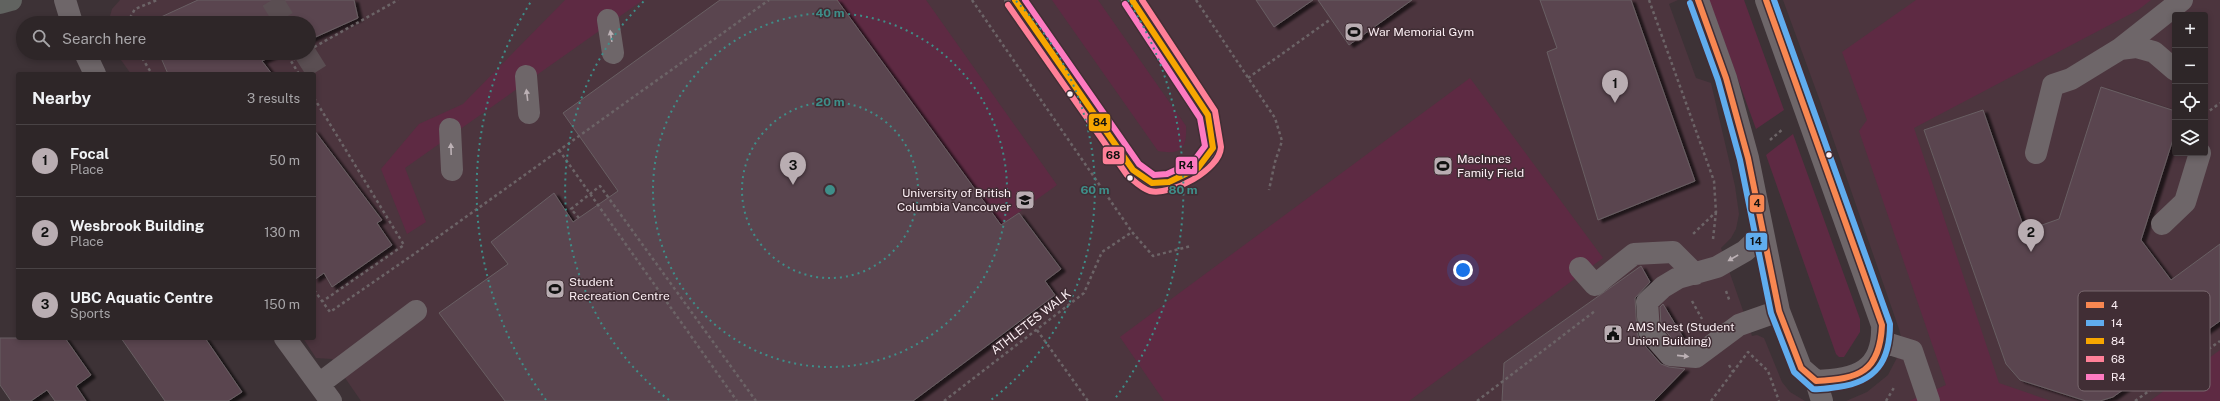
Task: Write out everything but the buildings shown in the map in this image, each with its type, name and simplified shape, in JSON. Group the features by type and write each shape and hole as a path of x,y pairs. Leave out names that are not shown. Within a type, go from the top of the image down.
{"main road":[{"path":"0,3 11,0"}],"street":[{"path":"65,0 70,16"},
{"path":"1015,0 1133,170 1152,183 1169,182 1198,168 1213,148 1208,115 1132,0"},
{"path":"1698,0 1726,78 1748,158 1779,311 1801,368 1819,391 1865,372 1873,362 1883,342 1882,324 1878,308 1766,0"},
{"path":"2036,153 2053,85 2071,79 2120,49 2182,0"},
{"path":"608,20 613,53"},
{"path":"2120,49 2136,47 2154,52 2172,67"},
{"path":"88,60 94,72"},
{"path":"526,76 529,113"},
{"path":"450,129 452,170"},
{"path":"2162,224 2186,202 2199,156"},
{"path":"1763,234 1745,251 1717,267 1687,276 1663,287 1647,302 1649,331 1670,355 1696,357 1739,325 1779,311"},
{"path":"1580,268 1595,285 1634,254 1673,252 1687,276"},
{"path":"286,340 325,393 416,311"},
{"path":"1883,342 1912,351 1929,401"}],"path":[{"path":"131,16 135,9 157,0"},
{"path":"316,46 398,0"},
{"path":"316,292 330,312 770,0"},
{"path":"972,0 1132,232 1153,256 1191,246"},
{"path":"1196,0 1275,118 1282,141 1275,162 1269,190"},
{"path":"1649,0 1714,181"},
{"path":"1248,78 1331,19"},
{"path":"143,60 151,72"},
{"path":"291,60 299,72"},
{"path":"316,101 404,245 323,301"},
{"path":"2208,112 2220,103"},
{"path":"1768,142 1789,124"},
{"path":"559,150 737,401"},
{"path":"579,218 571,209 600,186 756,401"},
{"name":"ATHLETES WALK","path":"944,401 1084,293 1102,252 1132,232"},
{"path":"1687,276 1716,343 1733,372"},
{"path":"1477,401 1596,310"},
{"path":"1037,330 1088,401"},
{"path":"2210,348 2220,341"},
{"path":"1711,401 1748,352 1768,371 1779,401"},
{"path":"2135,401 2149,391"}],"shaded area":[{"name":"University of British Columbia Vancouver","path":"120,0 1678,0 1669,4 1696,78 1711,83 1735,186 1739,214 1736,229 1731,238 1721,248 1752,336 1757,335 1764,338 1782,382 1790,392 1805,401 361,401 332,359 316,358 304,340 316,340 316,72 130,72 121,60 316,60 316,16 110,16 112,9"},
{"path":"565,0 643,0 405,168 426,222 407,234 381,169 419,124 463,104"},
{"path":"837,0 926,0 1057,185 1001,225"},
{"path":"1052,0 1098,0 1186,126 1184,145 1181,149 1172,152 1158,151"},
{"path":"1709,0 1744,0 1784,110 1756,129"},
{"path":"1783,0 2220,0 2220,401 1846,401 1867,392 1888,375 1902,348 1902,341 1820,101"},
{"path":"1916,0 2151,0 2138,10 1914,128 1999,383 2051,401 1909,401 1946,385 1859,131 1867,120 1842,52"},
{"name":"MacInnes Family Field","path":"1470,78 1603,258 1409,401 1164,401 1120,337"},
{"path":"1793,134 1860,319 1860,332 1844,357 1839,357 1836,354 1766,155"},
{"path":"2220,350 2220,401 2150,401 2164,391 2210,391 2210,357"}],"tunnel":[{"path":"272,0 282,16"},
{"path":"309,60 319,75"}],"transit line":[{"name":"84","path":"1015,0 1133,170 1152,183 1169,182 1198,168 1213,148 1208,115 1132,0"},
{"name":"R4","path":"1025,0 1139,164 1154,175 1167,174 1193,162 1205,146 1200,118 1125,4"},
{"name":"68","path":"1008,5 1127,175 1144,188 1150,191 1159,191 1170,189 1193,180 1204,172 1219,156 1221,147 1215,111 1142,0"},
{"name":"4","path":"1698,0 1726,78 1748,158 1779,311 1801,368 1816,381 1844,378 1855,375 1872,363 1877,353 1882,325 1766,0"},
{"name":"14","path":"1690,3 1718,80 1740,160 1771,313 1794,372 1813,389 1838,387 1862,380 1871,375 1878,368 1884,359 1887,349 1890,324 1774,0"}],"place":[{"name":"War Memorial Gym","path":"1354,32"},
{"name":"Focal","path":"1615,103"},
{"name":"MacInnes Family Field","path":"1443,166"},
{"name":"UBC Aquatic Centre","path":"793,185"},
{"name":"University of British Columbia Vancouver","path":"1025,200"},
{"name":"Wesbrook Building","path":"2031,252"},
{"name":"Student Recreation Centre","path":"555,289"},
{"name":"AMS Nest (Student Union Building)","path":"1613,334"}]}
